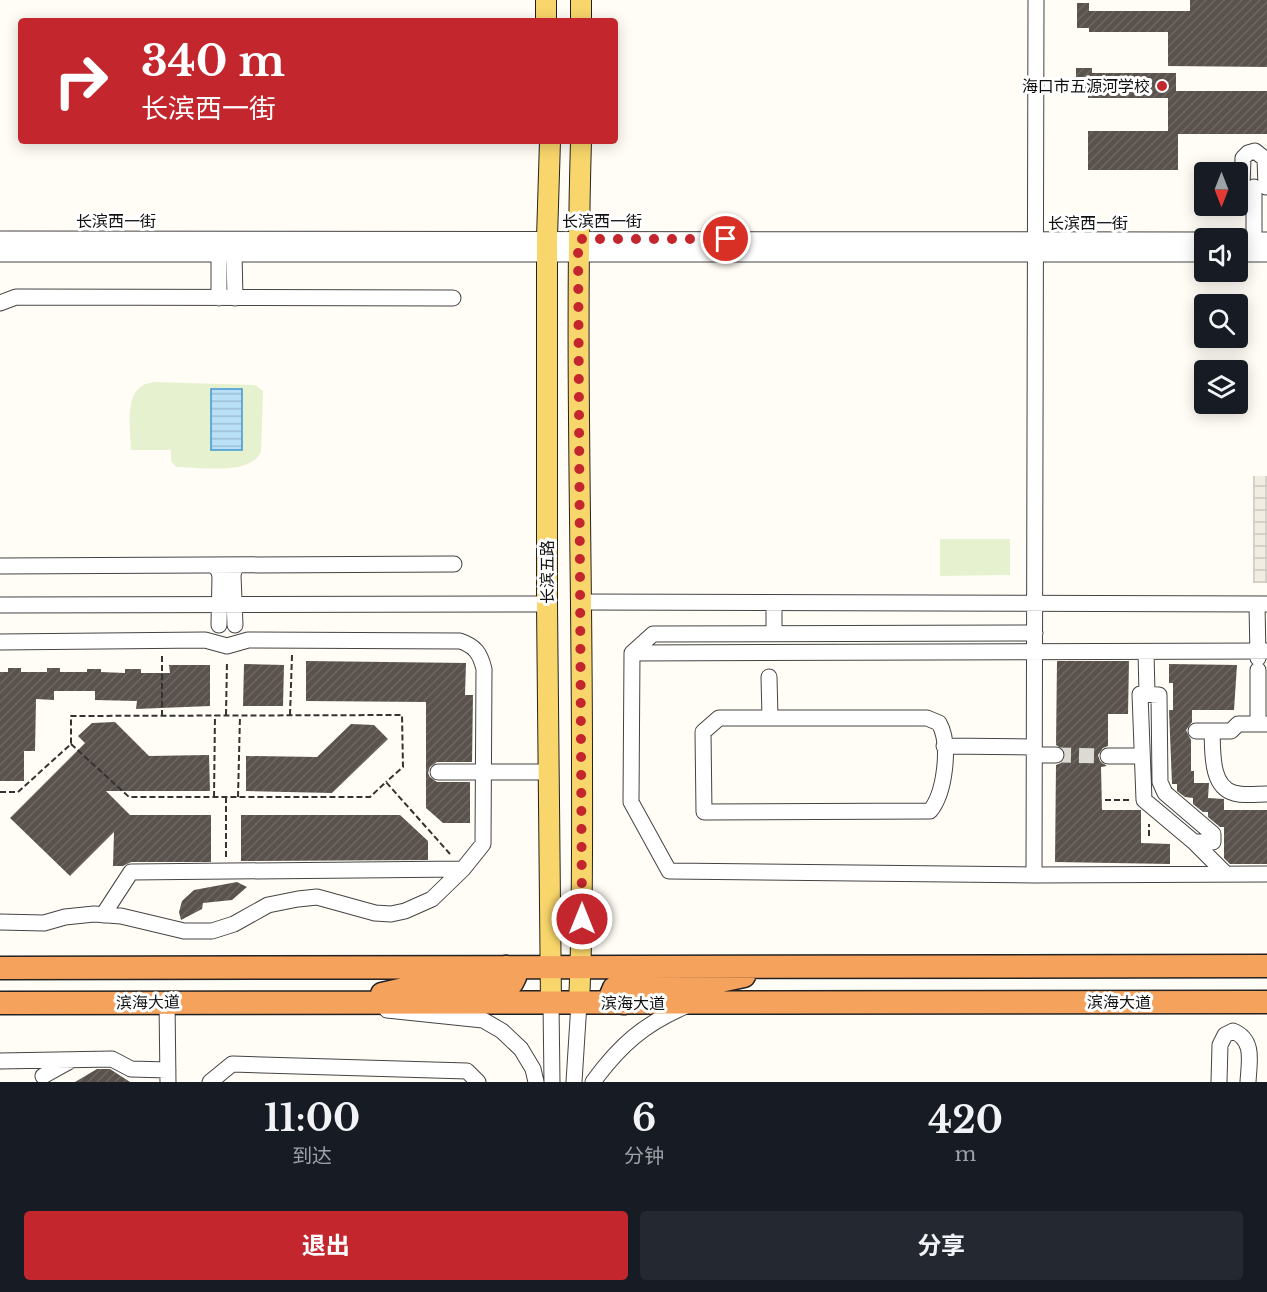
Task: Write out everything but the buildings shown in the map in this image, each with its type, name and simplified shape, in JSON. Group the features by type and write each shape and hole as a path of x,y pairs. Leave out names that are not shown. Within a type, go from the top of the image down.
{"highway":[{"path":"0,968 1267,966"},
{"path":"345,1003 417,986 505,986 515,977 506,967"},
{"path":"624,1003 612,994 614,988 620,984 701,985 792,967"},
{"name":"滨海大道","path":"0,1003 1267,1002"}],"main road":[{"path":"546,0 546,18"},
{"path":"581,0 581,18"},
{"name":"长滨五路","path":"550,144 547,246 547,604 551,1003"},
{"name":"长滨五路","path":"579,1003 582,904 582,602 578,246 581,144"},
{"path":"551,902 560,911 568,914 582,904"}],"street":[{"path":"1034,875 1036,0"},
{"path":"1253,187 1261,240"},
{"name":"长滨西一街","path":"0,239 547,246 1036,248 1194,254"},
{"name":"长滨西一街","path":"1036,248 1194,240"},
{"name":"长滨西一街","path":"0,254 227,253 547,246"},
{"path":"219,298 227,253"},
{"path":"227,253 235,298"},
{"path":"1248,254 1267,254"},
{"path":"0,303 16,297 453,298"},
{"path":"0,566 454,564"},
{"path":"205,640 219,625 220,576 218,569 212,565"},
{"path":"236,625 236,604 232,592 233,575 235,568 240,565"},
{"path":"582,602 1262,604 1260,657 1263,724 1238,724 1231,731 1196,731"},
{"path":"774,603 774,633"},
{"path":"0,605 547,604"},
{"path":"219,625 236,625 245,632 248,640"},
{"path":"1035,633 653,634 632,652 631,802 669,871 1034,875 1267,874"},
{"path":"0,642 205,640 227,646 248,640 460,640 473,645 480,655 484,669 483,844 463,869 432,899 392,914 375,913 317,897 268,905 234,924 212,931 184,931 121,916 103,915 65,917 44,923 0,922"},
{"path":"632,652 1146,652 1260,657"},
{"path":"1146,652 1147,694"},
{"path":"769,677 770,718"},
{"path":"1194,842 1214,842 1214,834 1165,793 1160,782 1159,695 1140,694 1144,800 1194,842 1226,874"},
{"path":"719,718 770,718 927,718 939,723 944,731 944,746 943,788 938,802 930,811 704,812 703,732 719,718"},
{"path":"1212,731 1213,759 1222,786 1233,793 1267,794"},
{"path":"944,746 1034,751 1056,755"},
{"path":"1108,756 1141,756"},
{"path":"438,772 549,772"},
{"path":"103,915 131,872 463,869"},
{"path":"0,1061 112,1059 131,1076 168,1076 167,1002"},
{"path":"1233,1002 1233,1031"},
{"path":"345,1003 410,1014 483,1020 502,1031 521,1049 533,1069 536,1082"},
{"path":"551,1003 552,1082"},
{"path":"574,1082 579,1003"},
{"path":"593,1082 611,1057 632,1037 655,1019 693,1003"},
{"path":"1219,1082 1220,1045 1225,1035 1233,1031 1244,1035 1249,1044 1248,1082"},
{"path":"43,1076 71,1060"},
{"path":"210,1082 232,1064 467,1071 478,1082"}],"path":[{"path":"162,640 162,716"},
{"path":"290,715 292,640"},
{"path":"226,716 227,646"},
{"path":"402,715 403,767 370,797 129,797 71,744 71,716 215,716 402,715"},
{"path":"214,797 215,716"},
{"path":"238,797 240,716"},
{"path":"0,792 18,792 71,744"},
{"path":"386,782 463,869"},
{"path":"226,797 226,872"},
{"path":"1105,800 1144,800"}],"green space":[{"path":"155,382 255,385 263,391 261,452 255,460 246,464 211,469 176,467 171,461 171,450 131,450 130,415 133,398 136,391 143,385"},
{"path":"940,539 1010,539 1010,575 940,576"}],"shaded area":[{"path":"1253,476 1267,476 1267,583 1253,583"}],"water":[{"path":"211,389 242,389 242,450 211,450"}],"tunnel":[{"path":"1056,755 1108,756"}],"place":[{"name":"海口市五源河学校","path":"1162,86"}],"route":[{"path":"582,919 582,602 578,239 726,239"}]}
